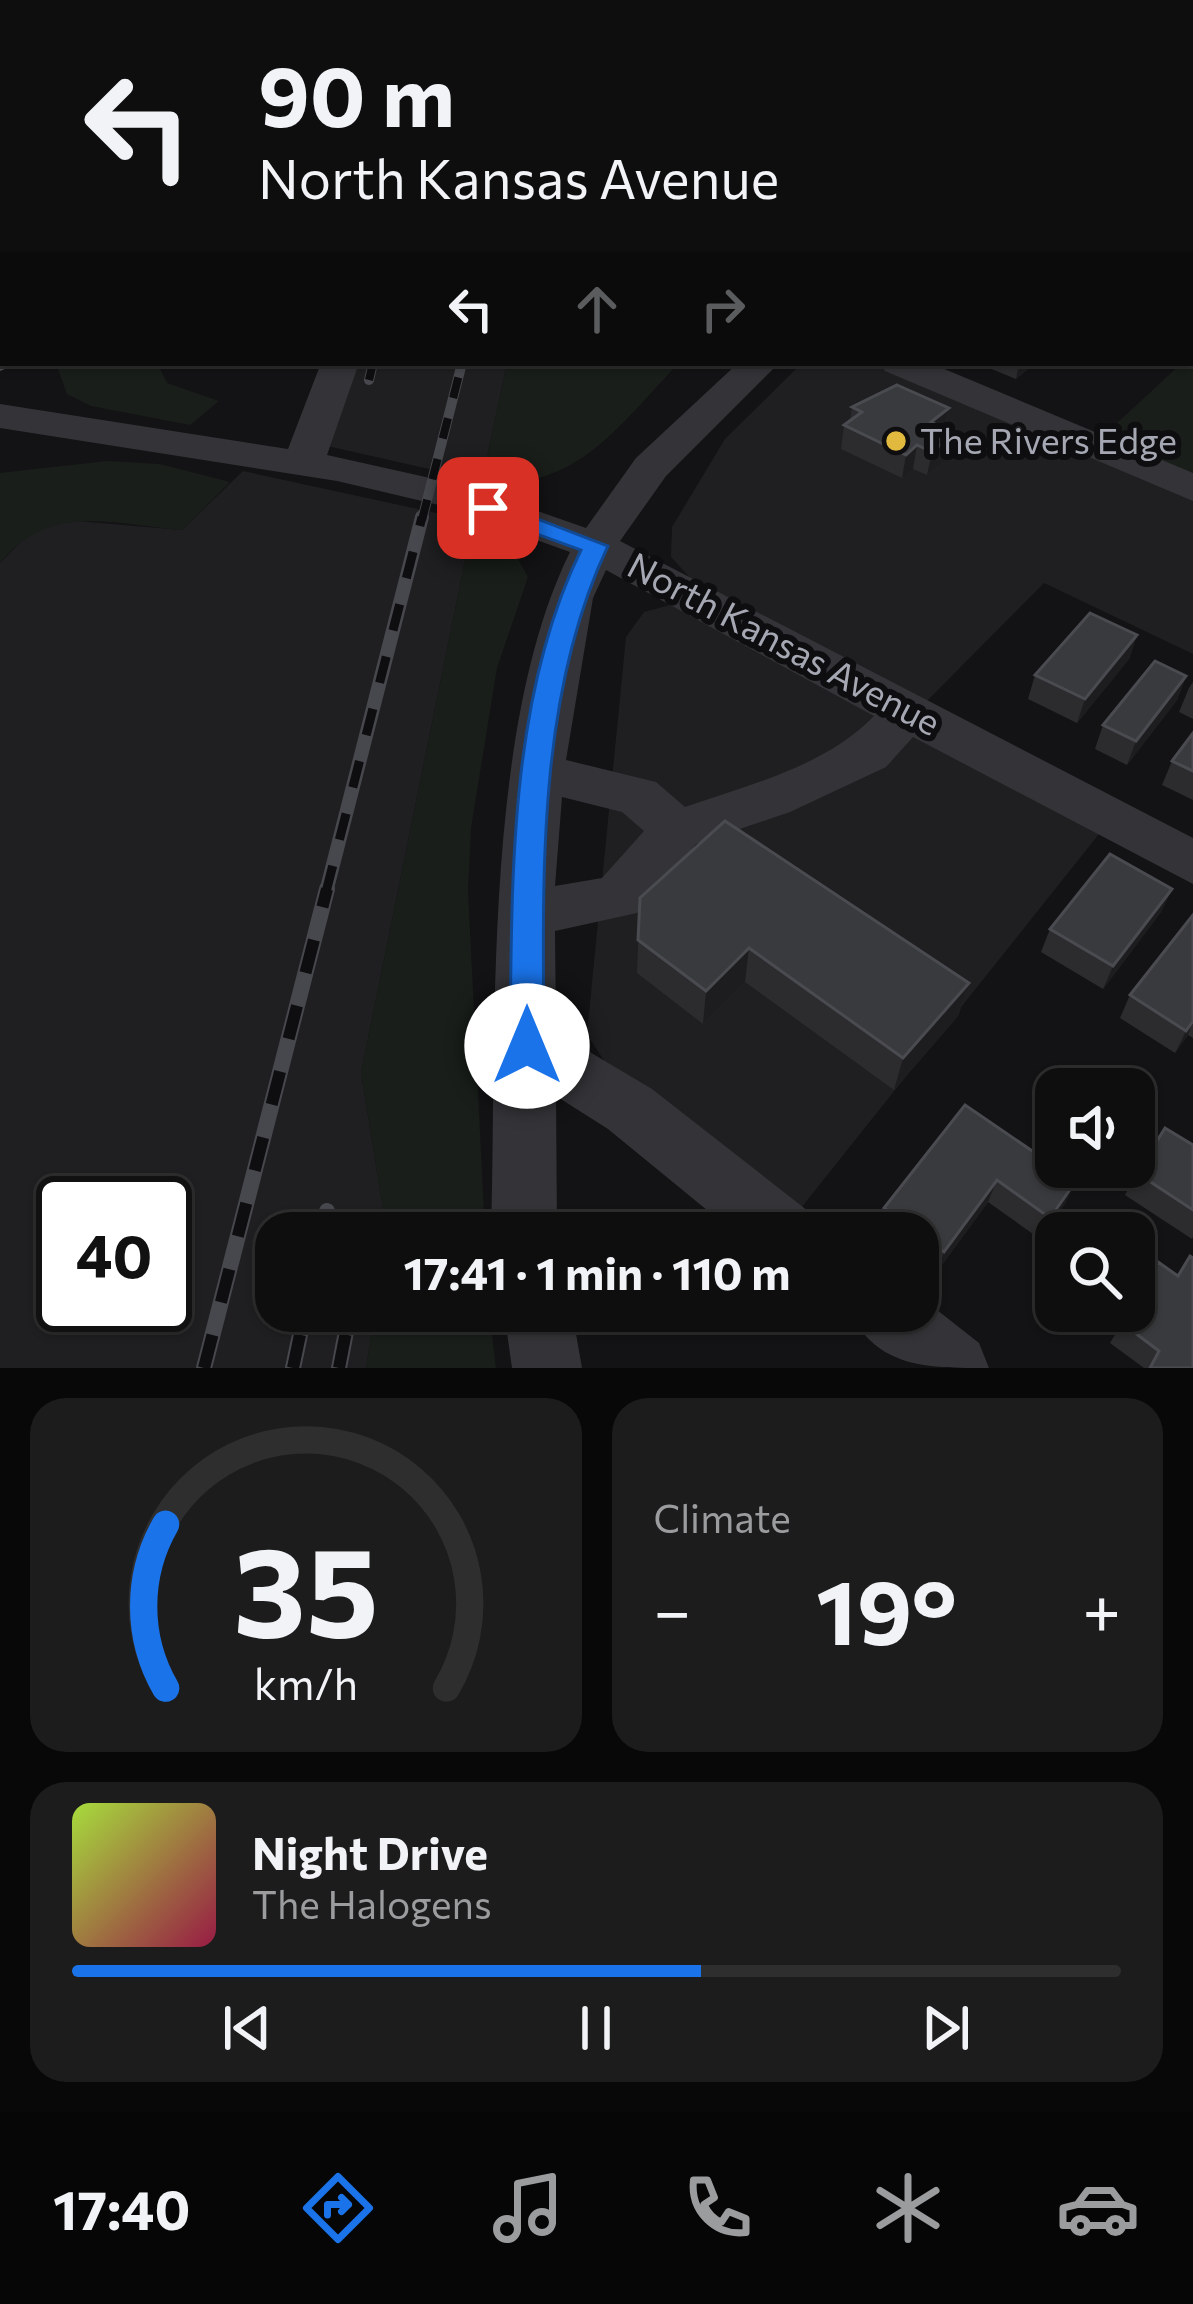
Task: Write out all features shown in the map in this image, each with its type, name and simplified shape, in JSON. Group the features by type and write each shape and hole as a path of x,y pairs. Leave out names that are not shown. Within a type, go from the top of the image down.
{"street":[{"path":"304,464 339,366"},
{"path":"524,1212 528,914 539,773 570,598 596,546 651,467 757,366"},
{"path":"905,366 1193,488"},
{"name":"North Kansas Avenue","path":"0,416 304,464 452,495 596,546 1193,862"},
{"path":"528,914 618,897 677,830 772,798 868,754 910,709"},
{"path":"539,773 638,796 677,830"},
{"path":"527,1046 630,1109 759,1212"},
{"path":"542,1332 548,1368"},
{"path":"909,1332 954,1368"}],"shaded area":[{"path":"57,366 158,366 167,383 219,401 190,425 91,406 67,394"},
{"path":"352,366 506,366 482,481 323,445"},
{"path":"506,366 676,366 616,430 570,465 515,482 482,481"},
{"path":"799,366 887,366 1193,498 1193,654 1044,583 926,702 693,581 671,557 672,527 725,439"},
{"path":"1179,366 1193,366 1193,474 1103,436"},
{"path":"108,461 160,464 230,482 182,530 107,522 61,524 19,544 0,563 0,473"},
{"path":"243,471 473,521 361,1073 384,1212 255,1212 255,1332 372,1332 366,1368 0,1368 0,563 31,532 65,520 182,530"},
{"path":"473,521 507,539 528,577 497,668 471,828 468,890 484,1212 384,1212 361,1073"},
{"path":"674,604 1103,829 798,1212 604,1061 587,1034 626,637 644,612"},
{"path":"372,1332 492,1332 496,1368 366,1368"}],"building":[{"path":"897,385 949,408 931,422 954,433 932,452 917,445 906,455 844,425 862,412 852,407"},
{"path":"1090,613 1137,635 1085,699 1035,675"},
{"path":"1155,661 1186,676 1136,741 1103,725"},
{"path":"1193,733 1193,771 1172,761"},
{"path":"725,821 969,983 903,1058 749,948 706,991 638,940 640,898"},
{"path":"1110,854 1172,889 1113,966 1050,929"},
{"path":"1193,915 1193,1021 1186,1031 1130,995"},
{"path":"965,1105 1035,1153 1035,1188 1071,1188 1054,1212 1042,1212 997,1180 944,1252 939,1248 939,1212 884,1208"},
{"path":"1165,1128 1193,1145 1193,1210 1155,1185 1155,1144"},
{"path":"1193,1258 1193,1368 1150,1368 1159,1351 1134,1332 1155,1332 1158,1262 1178,1276"}],"railway":[{"path":"369,380 372,366"},
{"path":"422,520 461,366"},
{"path":"326,892 422,517"},
{"path":"204,1368 327,889"},
{"path":"293,1368 301,1332"},
{"path":"339,1368 346,1332"}],"place":[{"name":"The Rivers Edge","path":"896,441"}],"route":[{"path":"488,508 596,546 570,598 544,733 528,863 527,1046"}]}
